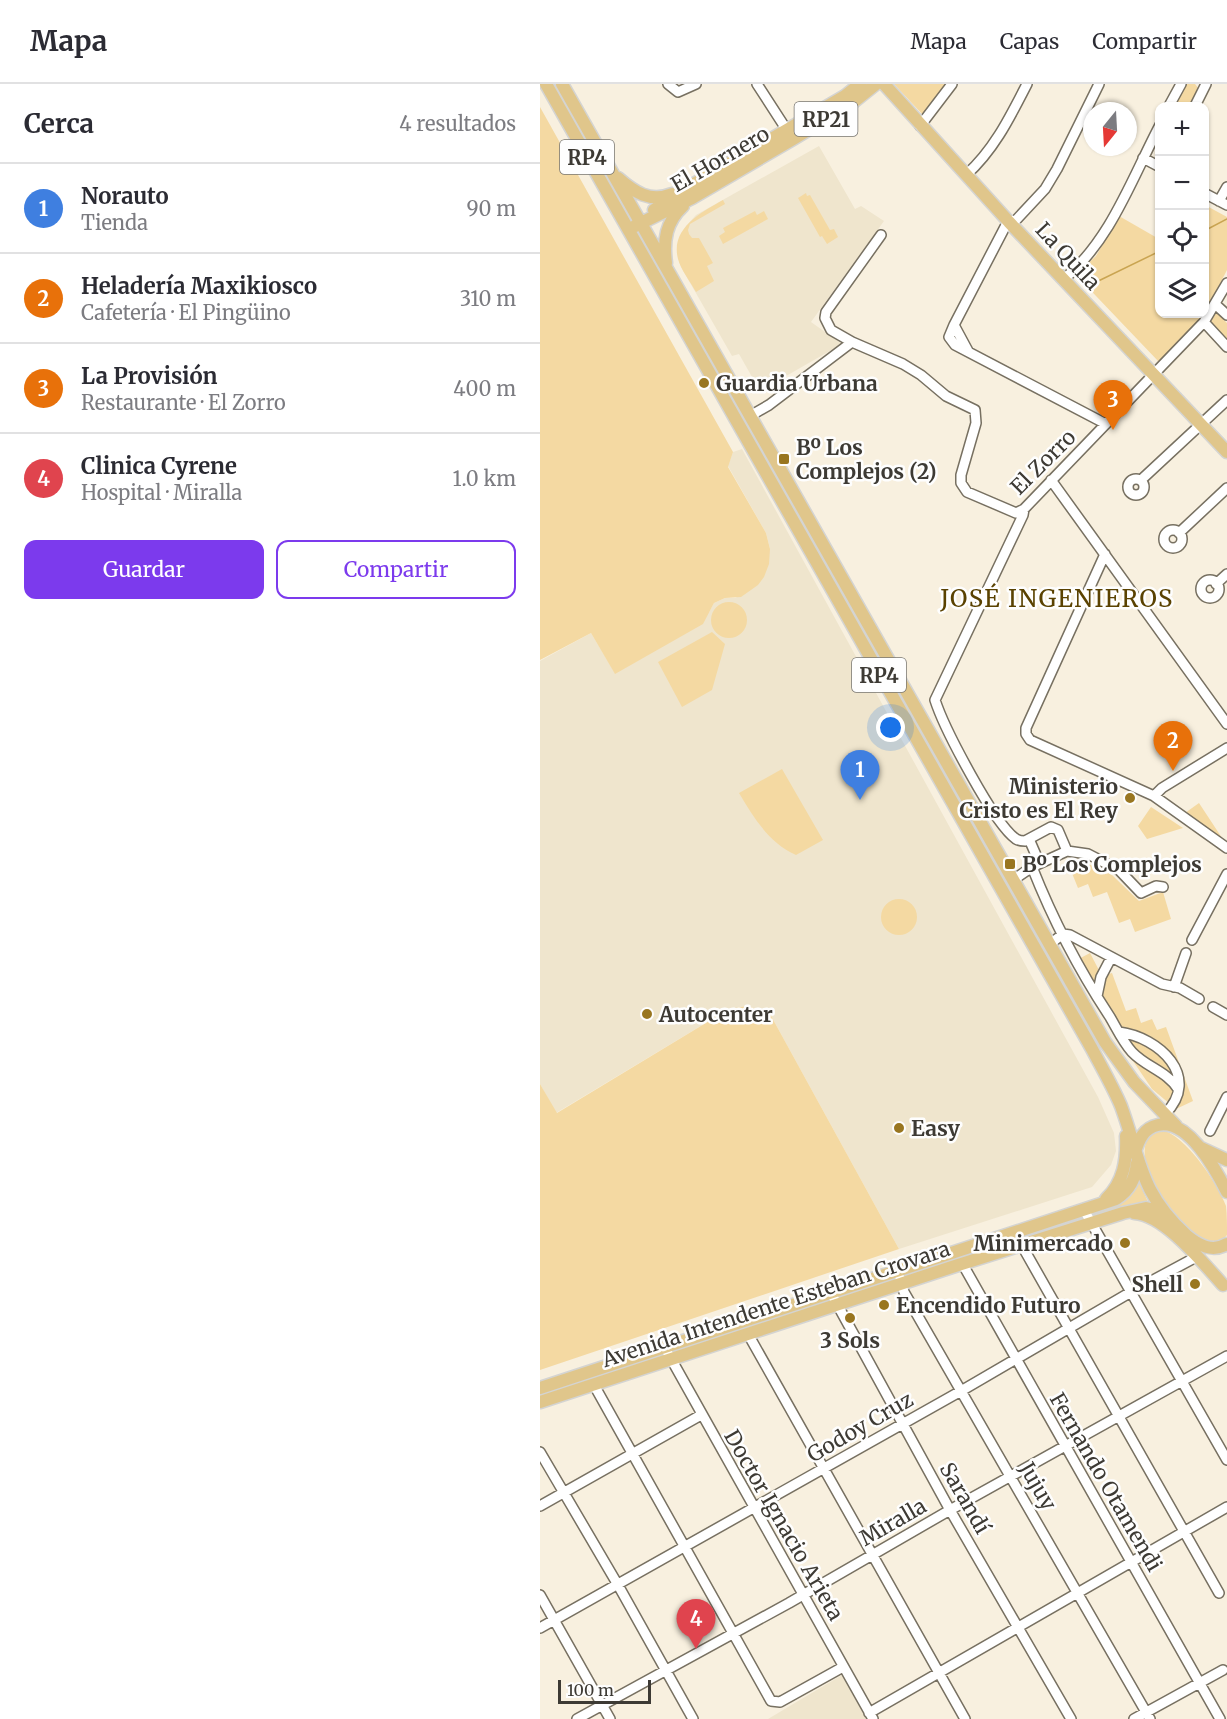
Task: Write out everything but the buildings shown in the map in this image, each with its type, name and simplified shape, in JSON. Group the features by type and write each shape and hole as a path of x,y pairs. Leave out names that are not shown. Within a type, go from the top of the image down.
{"main road":[{"name":"RP4","path":"546,84 1096,1057 1120,1105 1133,1151 1150,1193 1163,1212 1197,1250 1208,1258 1225,1290"},
{"name":"RP4","path":"562,84 1116,1059 1140,1089 1199,1147 1227,1192"},
{"name":"El Hornero","path":"790,135 860,84"},
{"name":"El Hornero","path":"628,230 790,135 851,104 876,84"},
{"name":"La Quila","path":"886,84 1156,372 1204,422 1227,442"},
{"path":"613,174 630,189 648,197 690,193"},
{"path":"666,268 664,248 668,228 690,193"},
{"name":"La Quila","path":"1204,422 1227,452"},
{"path":"1101,1204 1118,1187 1143,1133 1161,1124 1176,1126"},
{"path":"1199,1147 1227,1160"},
{"name":"Avenida Intendente Esteban Crovara","path":"540,1388 665,1348 833,1299 1116,1199 1127,1191 1135,1175 1133,1151"},
{"name":"Avenida Intendente Esteban Crovara","path":"900,1277 962,1263 1123,1213 1146,1208 1163,1212"},
{"path":"1123,1213 1147,1215 1197,1250 1227,1244"},
{"name":"Avenida Intendente Esteban Crovara","path":"540,1402 748,1334 833,1299"}],"street":[{"path":"668,84 678,92 696,84"},
{"path":"757,84 790,135"},
{"path":"923,123 952,84"},
{"path":"968,172 1002,131 1027,84"},
{"path":"1099,84 1052,177 1039,195 1013,220 954,325 968,351 1106,424"},
{"path":"1171,102 1180,84"},
{"path":"1197,102 1205,84"},
{"path":"1067,277 1085,260 1104,234 1155,135"},
{"path":"1143,158 1155,164"},
{"path":"1209,196 1223,203 1227,187"},
{"name":"El Zorro","path":"881,235 826,312 828,327 852,342 903,364 921,375 946,396 975,410 976,423 961,475 962,487 971,494 1016,513 1024,508 1204,322 1227,283"},
{"path":"1215,304 1227,315"},
{"path":"1204,322 1227,347"},
{"path":"750,416 852,342"},
{"path":"1142,480 1227,400"},
{"path":"1051,480 1227,724"},
{"path":"1179,533 1227,488"},
{"path":"916,708 934,700 1023,515 1024,508"},
{"path":"1105,554 1025,730 1030,740 1154,796 1227,848"},
{"path":"1216,584 1227,574"},
{"path":"934,700 974,779 997,818 1016,839 1025,841 1051,827 1055,828 1067,851"},
{"path":"1154,796 1162,788 1227,748"},
{"path":"1029,839 1048,908 1076,963 1133,1053 1145,1064 1170,1079 1178,1089"},
{"path":"1013,880 1036,865 1067,851 1088,854 1119,870 1141,892 1156,886 1163,887"},
{"path":"1192,940 1227,874"},
{"path":"1050,944 1063,934 1070,935 1162,984 1199,999"},
{"path":"1174,987 1186,953"},
{"path":"1097,996 1101,977 1112,958"},
{"path":"1213,1007 1227,1015"},
{"path":"1119,1032 1142,1037 1163,1051 1176,1068 1178,1089 1176,1102 1165,1114"},
{"path":"1210,1131 1227,1097"},
{"path":"1084,1210 1227,1460"},
{"path":"1021,1244 1219,1593"},
{"name":"Godoy Cruz","path":"540,1628 1015,1360 1131,1292 1197,1250"},
{"name":"Fernando Otamendi","path":"962,1263 1220,1719"},
{"name":"Jujuy","path":"900,1277 961,1391 1148,1715"},
{"name":"Sarandí","path":"833,1299 950,1510 1071,1719"},
{"path":"748,1334 965,1719"},
{"name":"Doctor Ignacio Arieta","path":"665,1348 670,1361 871,1716"},
{"name":"Miralla","path":"577,1719 804,1595 1118,1415 1227,1356"},
{"path":"594,1385 771,1701 780,1702 843,1667"},
{"path":"540,1506 701,1415"},
{"path":"540,1452 693,1719"},
{"path":"871,1716 938,1672 1227,1507"},
{"path":"540,1595 610,1719"},
{"path":"1134,1719 1148,1715 1223,1670"}],"shaded area":[{"path":"894,84 948,84 923,115"},
{"path":"1184,84 1195,84 1199,89 1194,102 1175,102"},
{"path":"540,107 733,452 728,467 766,533 770,549 769,564 758,585 741,597 725,598 714,603 703,624 615,674 591,633 540,660"},
{"path":"819,146 855,209 861,206 884,221 811,322 842,344 760,391 739,354 732,356 681,267 677,250 678,241 686,226 696,215"},
{"path":"806,193 807,196 810,195 830,230 834,229 838,237 827,244 822,236 820,237 798,198"},
{"path":"723,200 725,204 690,224 688,230 692,238 699,238 713,263 707,266 714,281 696,292 678,259 679,238 690,222"},
{"path":"1209,207 1227,217 1227,270 1209,305"},
{"path":"755,211 757,215 764,211 768,219 723,244 719,236 725,232 723,228"},
{"path":"1119,216 1155,237 1155,318 1200,318 1159,362 1076,275 1096,256"},
{"path":"1216,312 1227,323 1227,341 1210,323"},
{"path":"742,449 1098,1097 1114,1133 1116,1151 1111,1165 1092,1187 899,1249 770,1014 729,1009 556,1113 540,1084 540,661 591,633 615,673 709,612 714,603 725,598 736,598 770,549 766,533 728,466 733,452"},
{"path":"729,602 742,607 747,620 742,633 729,638 716,633 711,620 716,607"},
{"path":"712,632 725,644 712,690 682,707 658,662"},
{"path":"782,769 823,840 796,855 770,837 739,793"},
{"path":"1199,803 1224,841 1185,813"},
{"path":"1151,807 1183,828 1147,839 1138,826"},
{"path":"1080,860 1112,875 1139,901 1163,892 1171,919 1135,932 1130,919 1119,923 1107,892 1093,897 1088,884 1078,888 1069,866"},
{"path":"899,899 911,905 917,917 911,929 899,935 887,929 881,917 887,905"},
{"path":"1090,953 1102,976 1112,973 1126,1011 1136,1008 1141,1023 1152,1019 1157,1030 1166,1027 1193,1101 1176,1109 1152,1089 1116,1036 1073,962"},
{"path":"748,1006 770,1014 899,1249 540,1370 540,1084 557,1113 729,1009"},
{"path":"1161,1130 1180,1140 1190,1150 1200,1161 1222,1197 1226,1206 1227,1235 1220,1241 1211,1243 1198,1238 1169,1209 1157,1190 1148,1170 1145,1152 1148,1138"},
{"path":"1138,1180 1148,1202 1135,1204 1095,1218 1091,1216 1091,1213"},
{"path":"831,1298 830,1301 674,1351 675,1349"},
{"path":"842,1675 866,1719 768,1719"}],"waterway":[{"path":"1209,228 1227,219"},
{"path":"1086,287 1155,253"}],"place":[{"name":"Guardia Urbana","path":"704,383"},
{"name":"La Provisión","path":"1113,430"},
{"name":"Bº Los Complejos (2)","path":"784,459"},
{"name":"Heladería Maxikiosco","path":"1173,771"},
{"name":"Ministerio Cristo es El Rey","path":"1130,798"},
{"name":"Norauto","path":"860,800"},
{"name":"Bº Los Complejos","path":"1010,864"},
{"name":"Autocenter","path":"647,1014"},
{"name":"Easy","path":"899,1128"},
{"name":"Minimercado","path":"1125,1243"},
{"name":"Shell","path":"1195,1284"},
{"name":"Encendido Futuro","path":"884,1305"},
{"name":"3 Sols","path":"850,1318"},
{"name":"Clinica Cyrene","path":"696,1649"}],"district":[{"name":"JOSÉ INGENIEROS","path":"1057,598"}]}
